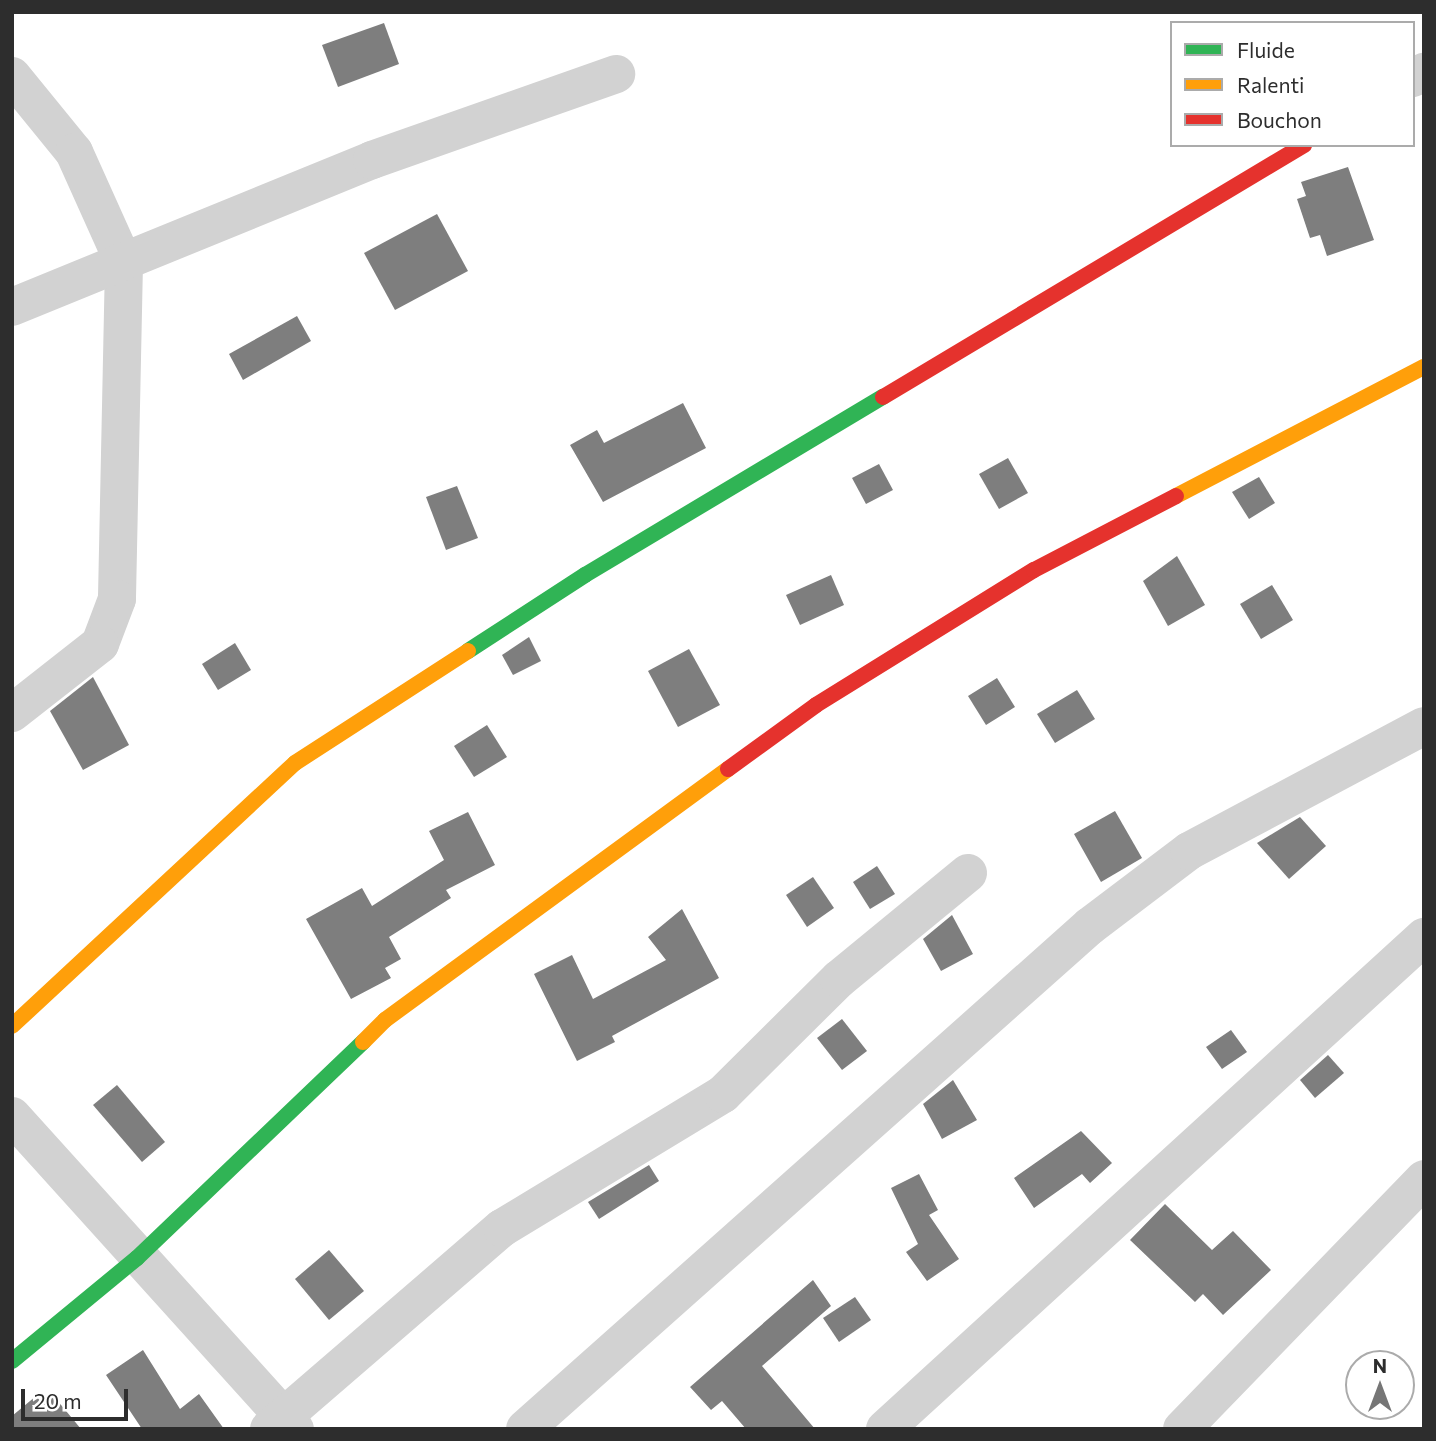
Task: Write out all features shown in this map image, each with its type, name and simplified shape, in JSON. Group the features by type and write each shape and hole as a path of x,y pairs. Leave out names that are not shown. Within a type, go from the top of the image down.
{"street":[{"path":"12,307 372,160 616,74"},
{"path":"12,76 74,152 124,263 117,599 100,644 12,713"},
{"path":"12,1026 295,763 585,575 1301,147"},
{"path":"12,1361 137,1258 385,1020 816,705 1034,570 1424,367"},
{"path":"525,1429 1090,926 1189,851 1424,726"},
{"path":"12,1116 283,1424 502,1228 723,1094 839,979 968,873"},
{"path":"885,1429 1311,1035 1424,937"},
{"path":"1182,1429 1424,1178"}],"building":[{"path":"384,23 399,64 338,87 322,45"},
{"path":"1348,167 1374,240 1327,256 1320,235 1310,238 1297,199 1306,196 1301,182"},
{"path":"437,214 468,271 395,310 364,253"},
{"path":"297,316 311,341 243,380 229,354"},
{"path":"683,403 706,448 603,502 570,445 597,430 604,443"},
{"path":"1008,458 1028,493 999,509 979,474"},
{"path":"879,464 893,490 866,504 852,478"},
{"path":"1259,477 1275,503 1249,519 1232,492"},
{"path":"457,486 478,538 446,550 426,497"},
{"path":"1177,556 1205,605 1168,626 1143,581"},
{"path":"831,575 844,605 800,625 786,595"},
{"path":"1272,585 1293,620 1261,639 1240,604"},
{"path":"529,637 541,661 513,675 502,655"},
{"path":"235,643 251,670 218,690 202,664"},
{"path":"689,649 720,705 678,727 648,671"},
{"path":"93,677 129,745 83,770 50,711"},
{"path":"997,678 1015,707 986,725 968,696"},
{"path":"1077,690 1095,719 1055,743 1037,714"},
{"path":"487,725 507,757 474,777 454,746"},
{"path":"1115,811 1142,858 1101,882 1074,834"},
{"path":"468,812 495,865 446,890 451,898 389,937 401,959 385,968 391,978 351,999 306,919 362,888 372,906 444,860 429,831"},
{"path":"1300,817 1326,846 1289,879 1257,843"},
{"path":"877,866 895,894 870,909 853,882"},
{"path":"813,877 834,908 807,927 786,895"},
{"path":"682,909 719,978 612,1036 615,1042 577,1061 534,974 572,955 593,999 666,960 648,937"},
{"path":"952,915 973,954 941,971 923,939"},
{"path":"842,1019 867,1051 842,1070 817,1038"},
{"path":"1231,1030 1247,1052 1222,1069 1206,1047"},
{"path":"1328,1055 1344,1073 1315,1098 1300,1080"},
{"path":"953,1080 977,1120 942,1139 923,1104"},
{"path":"117,1085 165,1142 142,1162 93,1105"},
{"path":"1081,1131 1112,1163 1090,1183 1082,1174 1034,1208 1014,1178"},
{"path":"649,1165 659,1181 599,1219 588,1202"},
{"path":"919,1174 938,1210 929,1215 959,1259 927,1281 906,1252 918,1244 891,1188"},
{"path":"1165,1204 1212,1250 1233,1231 1271,1270 1223,1315 1203,1294 1195,1302 1130,1240"},
{"path":"329,1250 364,1291 329,1320 295,1279"},
{"path":"813,1280 831,1306 762,1366 815,1429 746,1429 722,1401 711,1410 690,1387"},
{"path":"855,1297 871,1320 839,1342 823,1318"},
{"path":"143,1350 180,1409 199,1394 224,1429 142,1429 106,1375"},
{"path":"52,1394 81,1429 12,1429 12,1416 36,1396 42,1403"}],"traffic: fast":[{"path":"468,651 585,575 883,397"},
{"path":"12,1361 137,1258 363,1042"}],"traffic: slow":[{"path":"1176,496 1424,367"},
{"path":"12,1026 295,763 468,651"},
{"path":"363,1042 385,1020 728,769"}],"traffic: jam":[{"path":"883,397 1301,147"},
{"path":"728,769 816,705 1034,570 1176,496"}]}
